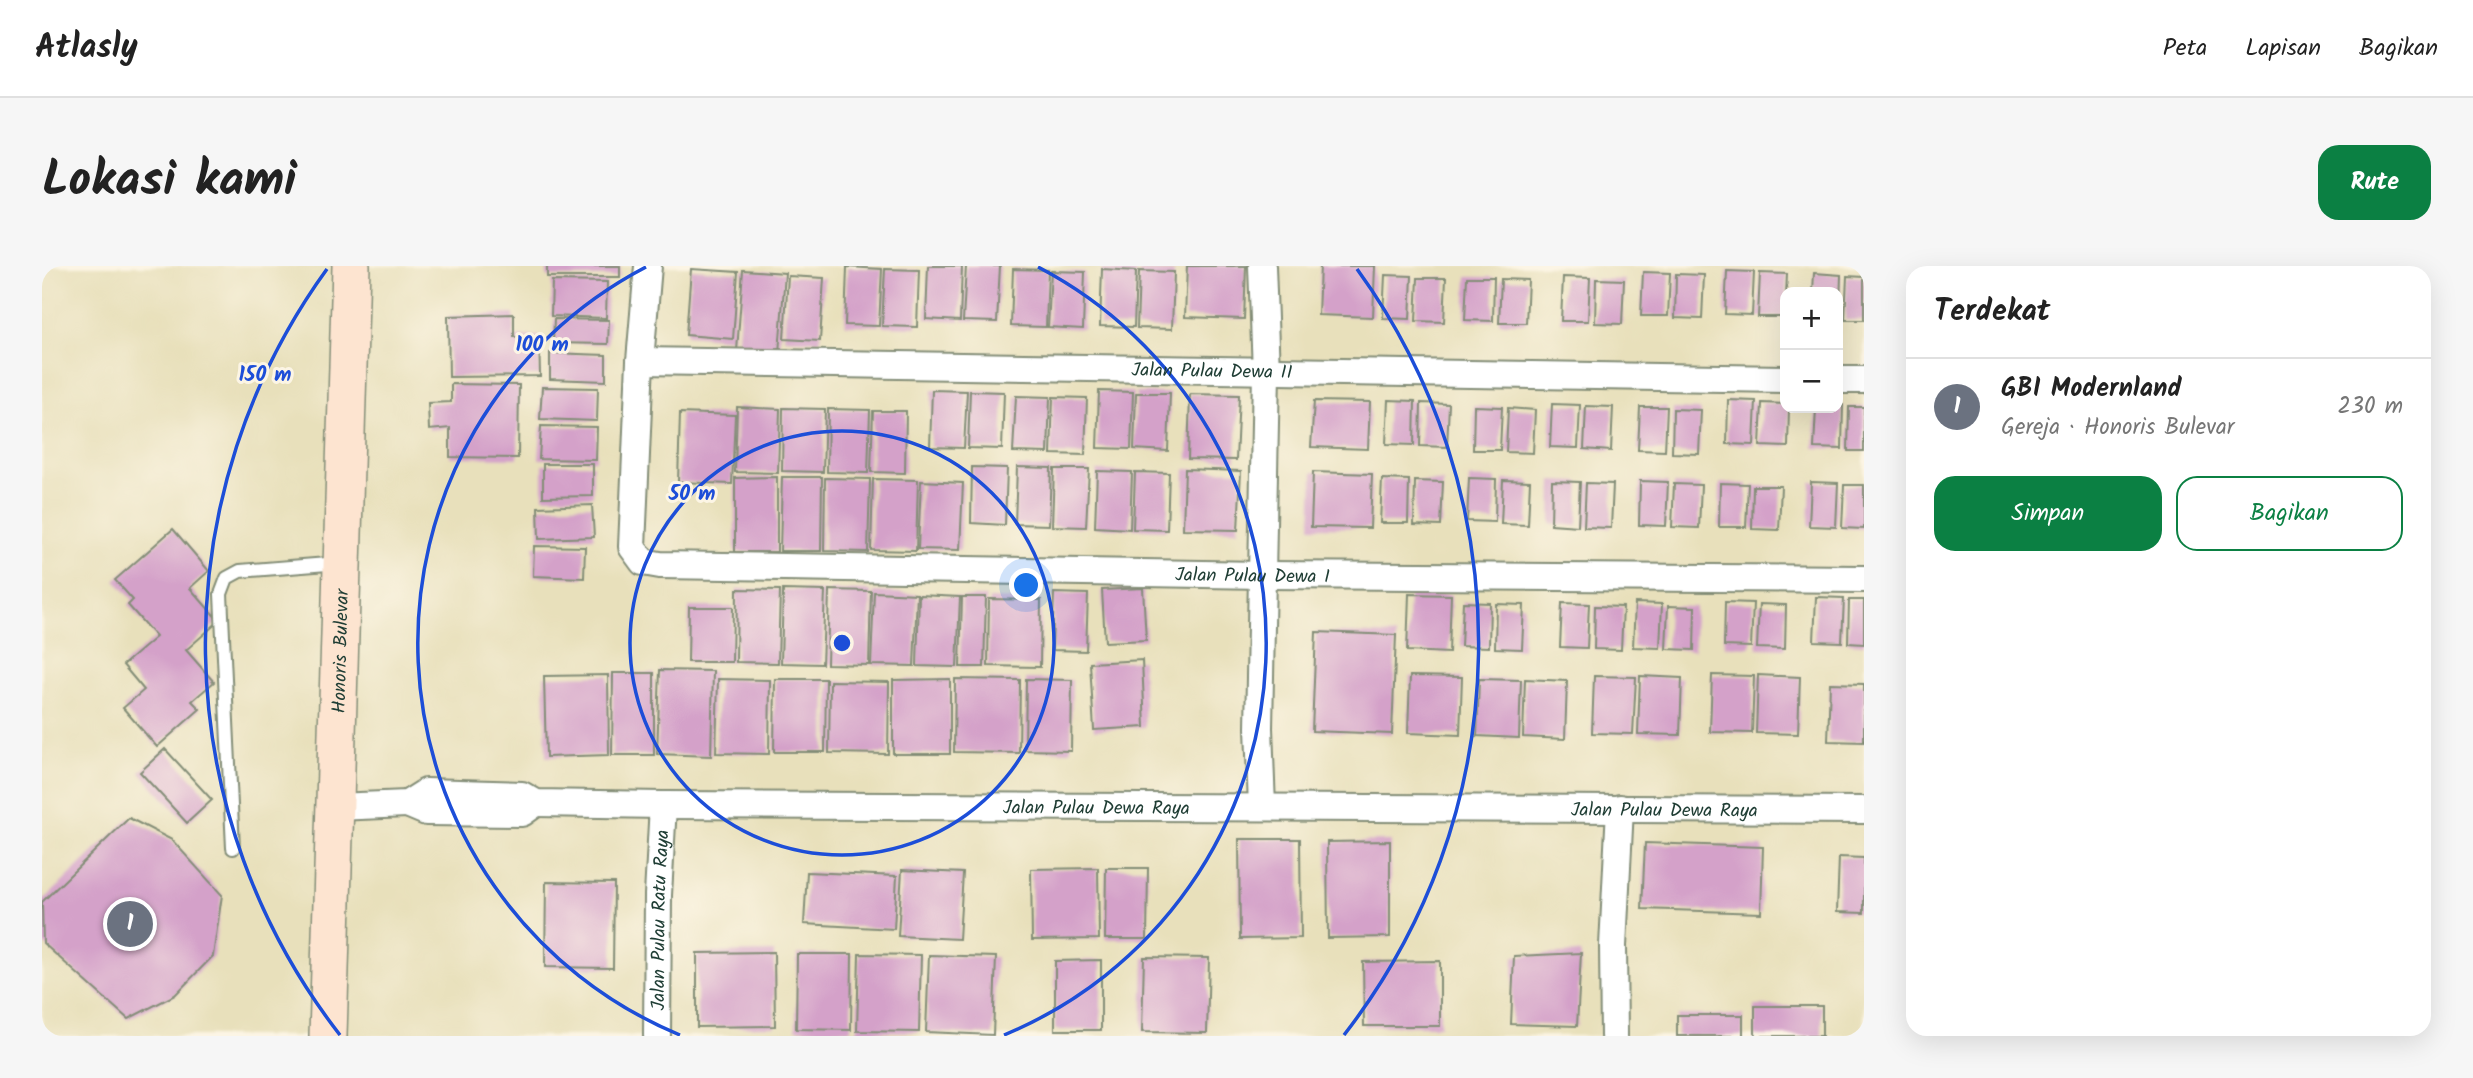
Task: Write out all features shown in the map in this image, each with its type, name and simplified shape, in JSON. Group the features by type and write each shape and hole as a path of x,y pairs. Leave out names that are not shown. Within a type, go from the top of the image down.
{"street":[{"name":"Honoris Bulevar","path":"328,1036 351,266"},
{"path":"640,361 648,266"},
{"path":"1262,266 1266,372 1259,728 1262,807"},
{"name":"Jalan Pulau Dewa II","path":"640,361 1780,379"},
{"name":"Jalan Pulau Dewa I","path":"640,361 632,547 643,562 674,565 1263,575 1864,579"},
{"path":"1843,380 1864,380"},
{"name":"Jalan Pulau Dewa Raya","path":"336,807 407,804 426,792 522,794 536,803 663,805 1864,810"},
{"name":"Jalan Pulau Ratu Raya","path":"657,1036 658,908 663,805"},
{"path":"1614,1036 1614,946 1620,808"}],"lane":[{"path":"233,848 221,594 227,578 240,571 341,563"}],"building":[{"path":"547,266 620,266 620,277 547,277"},
{"path":"928,266 962,266 960,321 926,319"},
{"path":"966,266 1000,266 997,322 963,321"},
{"path":"1187,266 1246,266 1244,319 1185,317"},
{"path":"1320,266 1375,266 1373,317 1318,315"},
{"path":"847,267 882,269 879,326 845,325"},
{"path":"691,269 738,272 733,339 686,335"},
{"path":"885,269 919,270 917,327 882,326"},
{"path":"1013,269 1048,270 1046,327 1011,326"},
{"path":"1102,269 1136,271 1134,327 1100,326"},
{"path":"743,270 785,273 779,353 737,351"},
{"path":"1051,271 1085,272 1083,329 1048,327"},
{"path":"1139,271 1174,272 1172,329 1137,328"},
{"path":"1727,271 1754,272 1752,315 1725,314"},
{"path":"1643,272 1670,273 1668,316 1641,316"},
{"path":"1760,273 1787,274 1786,287 1780,287 1780,317 1758,317"},
{"path":"1814,273 1841,275 1841,287 1813,287"},
{"path":"1676,274 1704,275 1702,319 1675,318"},
{"path":"1385,275 1412,276 1410,319 1383,318"},
{"path":"788,276 824,278 820,341 784,339"},
{"path":"1847,276 1864,277 1864,320 1845,320"},
{"path":"1467,277 1494,277 1493,321 1465,320"},
{"path":"1563,277 1590,278 1588,321 1561,321"},
{"path":"1418,278 1446,278 1444,322 1416,321"},
{"path":"1501,279 1528,280 1526,323 1499,323"},
{"path":"1596,279 1624,280 1622,324 1595,323"},
{"path":"552,281 607,282 606,318 551,316"},
{"path":"514,314 514,337 539,336 540,376 449,377 448,316"},
{"path":"554,319 609,320 608,344 553,343"},
{"path":"550,353 606,355 606,381 550,379"},
{"path":"451,384 519,385 518,458 450,457 450,428 429,430 428,403 451,402"},
{"path":"542,387 598,388 597,421 540,419"},
{"path":"932,390 967,391 964,448 930,447"},
{"path":"970,391 1004,392 1002,449 968,448"},
{"path":"1099,391 1133,392 1131,449 1097,448"},
{"path":"1136,393 1170,393 1168,451 1134,449"},
{"path":"1190,394 1239,395 1236,460 1188,459"},
{"path":"1016,396 1050,397 1048,453 1013,452"},
{"path":"1053,397 1087,398 1085,455 1051,454"},
{"path":"1388,400 1415,401 1414,445 1386,444"},
{"path":"1728,400 1756,401 1754,445 1727,444"},
{"path":"1314,401 1370,402 1368,449 1311,447"},
{"path":"1421,403 1449,404 1447,447 1420,446"},
{"path":"1762,403 1780,404 1780,413 1789,413 1788,447 1760,446"},
{"path":"1552,404 1580,405 1578,448 1550,447"},
{"path":"1474,406 1502,407 1500,450 1473,450"},
{"path":"1586,406 1613,407 1611,451 1584,449"},
{"path":"737,407 780,409 778,473 735,472"},
{"path":"1640,407 1667,407 1665,451 1638,450"},
{"path":"1849,407 1864,407 1864,451 1848,451"},
{"path":"783,408 825,409 823,472 782,471"},
{"path":"1508,408 1535,410 1533,453 1506,452"},
{"path":"828,409 870,410 868,473 827,472"},
{"path":"1673,409 1701,410 1699,454 1672,453"},
{"path":"873,411 906,411 905,473 871,472"},
{"path":"680,413 735,415 732,484 678,482"},
{"path":"1816,413 1843,413 1842,449 1814,448"},
{"path":"541,426 597,427 596,460 539,459"},
{"path":"543,464 593,464 593,496 543,497"},
{"path":"972,467 1007,468 1005,525 971,523"},
{"path":"1017,467 1051,468 1049,525 1015,524"},
{"path":"1054,469 1089,469 1086,527 1052,526"},
{"path":"1185,469 1241,471 1238,530 1183,529"},
{"path":"1097,471 1132,472 1130,529 1095,527"},
{"path":"1135,472 1169,473 1167,530 1133,529"},
{"path":"1313,472 1372,474 1370,528 1311,527"},
{"path":"777,477 777,552 735,552 735,478"},
{"path":"782,477 822,477 821,551 780,551"},
{"path":"825,478 870,479 868,552 824,551"},
{"path":"1469,478 1496,479 1495,522 1467,521"},
{"path":"873,479 918,480 916,551 871,550"},
{"path":"1382,479 1409,480 1408,523 1380,523"},
{"path":"1503,480 1530,481 1528,525 1501,524"},
{"path":"921,481 963,483 960,550 918,549"},
{"path":"1415,481 1443,482 1441,526 1414,525"},
{"path":"1552,481 1580,482 1578,526 1551,524"},
{"path":"1640,481 1668,482 1666,526 1639,525"},
{"path":"1811,482 1838,483 1836,527 1809,526"},
{"path":"1586,483 1613,484 1611,528 1584,527"},
{"path":"1720,483 1748,484 1746,527 1719,527"},
{"path":"1674,484 1701,485 1699,528 1672,527"},
{"path":"1844,485 1864,485 1864,529 1842,528"},
{"path":"1753,486 1781,486 1779,530 1752,529"},
{"path":"592,505 594,537 539,539 538,507"},
{"path":"173,529 209,571 190,588 219,621 186,650 214,682 192,701 200,709 157,747 123,708 144,690 123,665 156,637 128,605 133,600 115,580"},
{"path":"534,546 585,547 584,578 533,576"},
{"path":"1143,588 1146,640 1105,642 1102,590"},
{"path":"737,589 780,590 778,663 736,662"},
{"path":"783,590 825,591 822,664 781,663"},
{"path":"829,590 871,591 869,665 827,664"},
{"path":"874,592 917,594 914,666 871,665"},
{"path":"1054,593 1088,594 1086,651 1052,650"},
{"path":"1409,594 1451,595 1449,653 1407,651"},
{"path":"919,595 960,597 957,667 917,666"},
{"path":"962,597 986,597 984,667 960,667"},
{"path":"1816,597 1844,598 1842,642 1814,641"},
{"path":"989,599 1041,600 1040,667 988,666"},
{"path":"1849,600 1864,600 1864,644 1848,643"},
{"path":"1463,602 1490,603 1489,647 1461,646"},
{"path":"1725,602 1753,603 1751,647 1724,646"},
{"path":"1562,603 1589,604 1587,648 1560,647"},
{"path":"1635,603 1662,604 1660,648 1633,647"},
{"path":"1496,604 1524,605 1522,649 1495,648"},
{"path":"1759,604 1786,605 1785,649 1757,648"},
{"path":"1595,606 1623,607 1621,650 1594,649"},
{"path":"1668,606 1695,607 1694,650 1666,649"},
{"path":"689,607 733,607 732,662 688,662"},
{"path":"1316,632 1396,635 1392,734 1312,731"},
{"path":"1142,660 1145,727 1094,730 1090,663"},
{"path":"660,670 713,671 711,756 657,754"},
{"path":"613,673 654,673 654,755 612,755"},
{"path":"608,675 609,755 546,757 544,676"},
{"path":"1712,675 1754,676 1752,733 1710,732"},
{"path":"1758,675 1800,677 1798,734 1756,733"},
{"path":"1410,676 1462,677 1460,735 1408,733"},
{"path":"1594,676 1636,677 1633,734 1592,733"},
{"path":"1640,676 1682,678 1680,735 1638,734"},
{"path":"718,679 770,680 769,754 716,753"},
{"path":"775,679 826,679 825,752 774,752"},
{"path":"950,679 950,754 893,754 893,680"},
{"path":"955,679 1020,680 1019,753 954,752"},
{"path":"1026,679 1072,680 1071,751 1025,750"},
{"path":"1479,679 1521,680 1519,738 1477,736"},
{"path":"1525,679 1567,681 1565,739 1523,737"},
{"path":"830,681 889,682 888,754 829,753"},
{"path":"1830,683 1864,684 1864,742 1828,741"},
{"path":"165,749 212,800 187,823 140,772"},
{"path":"129,818 172,840 222,895 213,956 175,995 128,1019 43,943 42,902"},
{"path":"1239,839 1300,839 1301,938 1240,939"},
{"path":"1390,841 1390,937 1328,938 1327,842"},
{"path":"1645,843 1763,847 1761,913 1642,909"},
{"path":"1839,857 1864,858 1864,913 1837,912"},
{"path":"1098,868 1099,939 1032,940 1031,869"},
{"path":"1106,868 1148,868 1147,939 1105,939"},
{"path":"902,870 963,873 959,939 898,936"},
{"path":"807,872 897,876 894,929 804,924"},
{"path":"546,882 614,883 613,968 545,967"},
{"path":"774,952 775,1026 697,1027 697,953"},
{"path":"1581,953 1577,1026 1511,1024 1514,956"},
{"path":"797,954 852,954 851,1030 796,1029"},
{"path":"859,954 921,955 919,1032 857,1031"},
{"path":"929,955 996,957 993,1035 926,1032"},
{"path":"1144,957 1209,958 1207,1033 1142,1032"},
{"path":"1101,960 1101,1030 1055,1030 1055,961"},
{"path":"1440,961 1440,1026 1364,1026 1363,962"},
{"path":"1755,1006 1822,1006 1822,1036 1755,1036"},
{"path":"1677,1015 1743,1015 1743,1036 1677,1036"}],"place":[{"name":"GBI Modernland","path":"130,924"}]}
